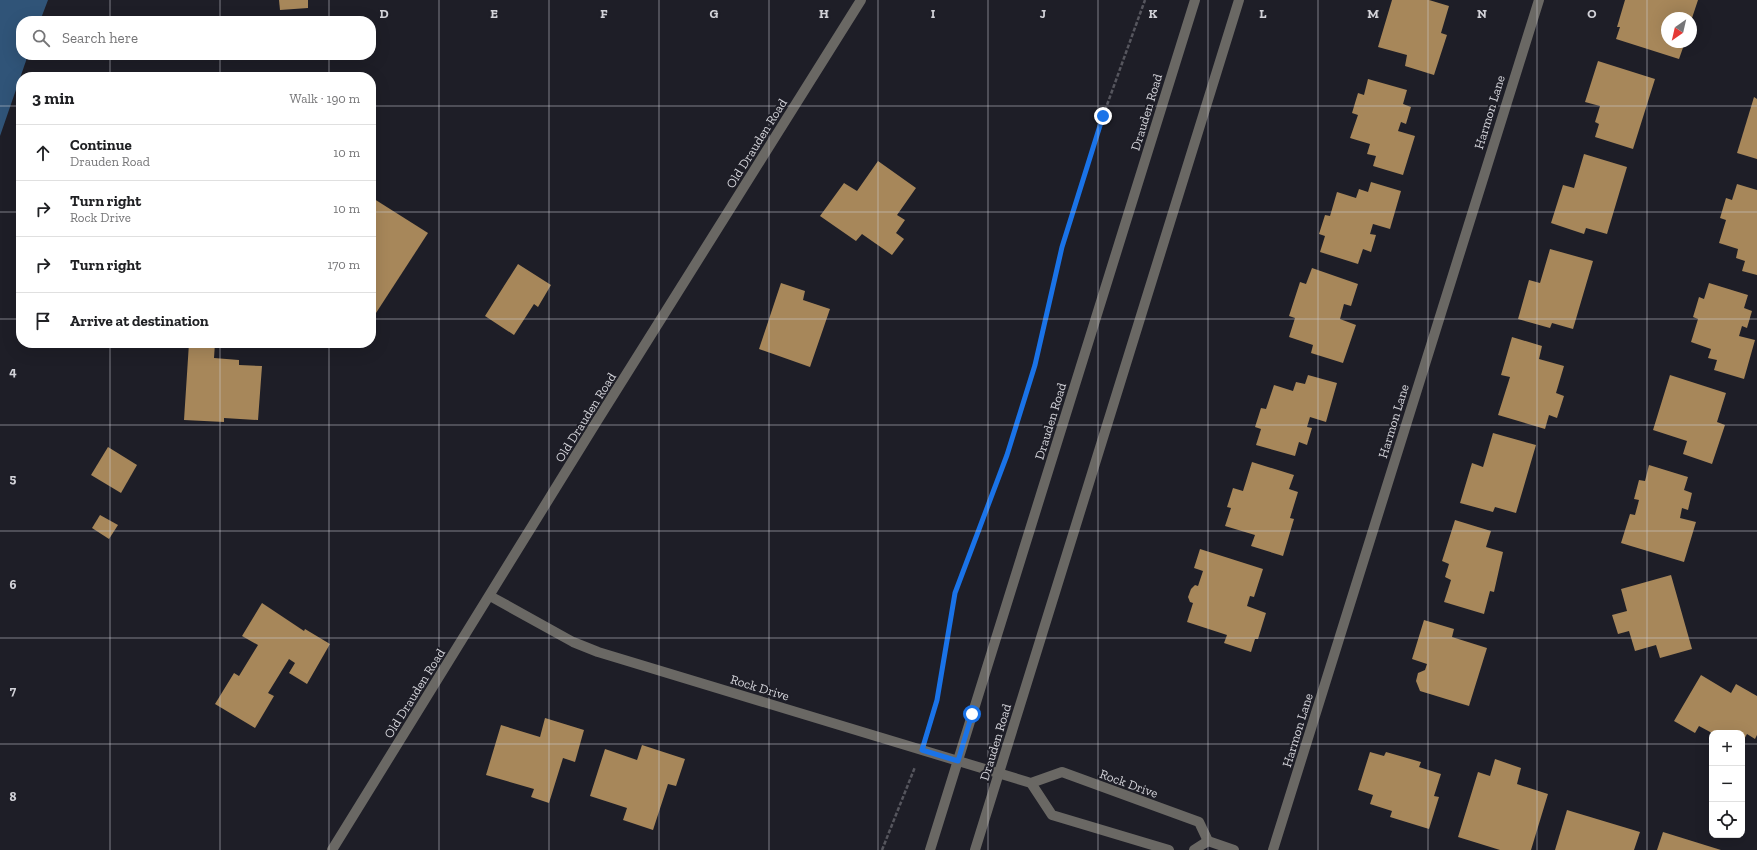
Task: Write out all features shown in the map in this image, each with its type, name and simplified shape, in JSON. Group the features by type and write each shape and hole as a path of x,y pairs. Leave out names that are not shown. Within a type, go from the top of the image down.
{"street":[{"name":"Old Drauden Road","path":"332,850 597,421 861,0"},
{"name":"Drauden Road","path":"930,850 1195,0"},
{"name":"Drauden Road","path":"975,850 1239,0"},
{"name":"Harmon Lane","path":"1273,850 1538,0"},
{"name":"Rock Drive","path":"490,596 573,642 598,652 1031,783 1062,772 1199,822 1208,841"},
{"path":"1031,783 1052,815 1169,850"},
{"path":"1194,850 1208,841 1234,850"}],"path":[{"path":"882,850 922,750 937,700 955,593 1007,455 1035,365 1064,240 1103,116 1145,0"}],"water":[{"path":"0,0 48,0 42,16 16,16 16,60 26,60 22,72 16,72 16,90 0,136"}],"building":[{"path":"279,0 308,0 308,8 280,10"},
{"path":"1392,0 1429,0 1449,6 1441,33 1447,35 1434,75 1405,66 1407,55 1378,47"},
{"path":"1625,0 1698,0 1694,12 1661,12 1661,48 1683,48 1679,59 1616,39 1620,27 1617,27"},
{"path":"1598,61 1655,79 1633,149 1595,137 1599,124 1595,122 1600,106 1585,102"},
{"path":"1368,79 1407,90 1403,104 1411,107 1406,124 1401,122 1398,131 1415,136 1403,175 1373,166 1376,156 1367,154 1370,144 1350,138 1358,115 1352,113 1358,93 1364,95"},
{"path":"1754,97 1757,99 1757,159 1737,153"},
{"path":"1584,154 1627,167 1607,234 1586,228 1584,234 1551,223 1563,185 1574,188"},
{"path":"878,161 916,188 897,215 905,220 896,233 904,239 892,255 862,234 856,241 820,216 844,183 857,191"},
{"path":"1371,182 1401,191 1390,229 1373,224 1370,234 1376,235 1371,252 1363,249 1358,264 1320,252 1325,236 1319,234 1325,215 1330,216 1337,192 1356,198 1359,189 1368,192"},
{"path":"1737,184 1757,190 1757,275 1742,271 1745,261 1736,258 1738,249 1719,243 1726,220 1720,218 1726,198 1732,200"},
{"path":"376,200 428,233 376,313"},
{"path":"1550,249 1593,261 1573,329 1552,323 1550,328 1518,319 1529,280 1540,283"},
{"path":"518,264 551,285 538,307 534,304 514,335 485,316"},
{"path":"1312,268 1358,284 1351,306 1344,304 1340,319 1356,325 1343,363 1311,353 1313,345 1289,337 1295,318 1289,316 1300,282 1306,284"},
{"path":"781,283 805,291 803,300 830,309 810,367 759,349"},
{"path":"1709,283 1748,295 1744,308 1752,311 1747,328 1742,326 1739,336 1755,340 1744,379 1714,370 1717,360 1708,358 1711,349 1691,342 1698,319 1693,317 1699,297 1704,299"},
{"path":"1512,337 1542,346 1539,359 1564,366 1556,393 1564,396 1557,418 1549,415 1545,429 1498,415 1510,377 1501,375"},
{"path":"189,348 215,348 214,358 239,360 239,365 262,366 258,420 224,418 224,422 184,420"},
{"path":"1308,375 1337,383 1326,422 1310,417 1307,427 1312,428 1307,445 1299,442 1295,456 1256,445 1261,429 1255,427 1261,408 1266,409 1274,385 1293,391 1296,382 1305,384"},
{"path":"1670,375 1726,393 1717,422 1725,425 1712,464 1683,454 1687,441 1653,430"},
{"path":"1493,433 1536,445 1516,513 1495,507 1493,512 1460,503 1472,463 1483,467"},
{"path":"108,447 137,465 121,493 91,475"},
{"path":"1252,462 1294,475 1289,489 1298,492 1290,518 1294,519 1283,556 1251,546 1255,535 1225,526 1231,508 1227,507 1233,488 1243,491"},
{"path":"1649,465 1688,477 1684,490 1692,493 1688,510 1682,508 1680,518 1696,522 1684,562 1621,543 1630,514 1635,515 1639,500 1634,499 1639,480 1645,481"},
{"path":"100,515 118,525 109,539 92,528"},
{"path":"1455,520 1491,531 1486,547 1503,552 1494,592 1490,591 1484,614 1444,602 1451,580 1445,577 1449,564 1442,561"},
{"path":"1200,549 1263,569 1254,597 1250,596 1247,606 1266,613 1258,639 1255,639 1251,652 1224,643 1227,635 1187,622 1193,603 1190,602 1188,597 1191,589 1195,585 1198,586 1203,571 1194,568"},
{"path":"1671,575 1692,649 1660,658 1656,645 1635,651 1629,631 1618,634 1612,615 1627,611 1621,589"},
{"path":"262,603 304,631 305,629 330,644 307,684 289,673 295,663 289,659 268,693 274,696 255,728 215,704 234,673 239,676 258,645 242,636"},
{"path":"1424,620 1454,629 1452,637 1487,648 1469,706 1420,691 1416,681 1418,673 1425,670 1427,664 1412,659"},
{"path":"1701,675 1731,693 1736,684 1757,696 1757,735 1755,739 1747,734 1745,738 1745,730 1709,730 1709,731 1699,726 1695,733 1674,721"},
{"path":"545,718 584,730 575,762 563,758 549,803 531,797 534,789 486,775 501,725 540,737"},
{"path":"642,745 685,759 676,786 668,784 653,830 623,820 627,808 590,796 605,749 637,760"},
{"path":"1370,752 1384,756 1386,752 1421,762 1419,767 1441,774 1434,796 1439,797 1429,829 1390,817 1392,811 1370,804 1373,795 1358,790"},
{"path":"1495,759 1521,768 1517,784 1548,794 1531,850 1500,850 1458,837 1478,772 1490,776"},
{"path":"1567,810 1640,832 1634,850 1555,850"},
{"path":"1663,832 1721,850 1657,850"}],"route":[{"path":"972,714 958,761 922,750 937,700 955,593 1007,455 1035,365 1062,247 1103,116"}]}
